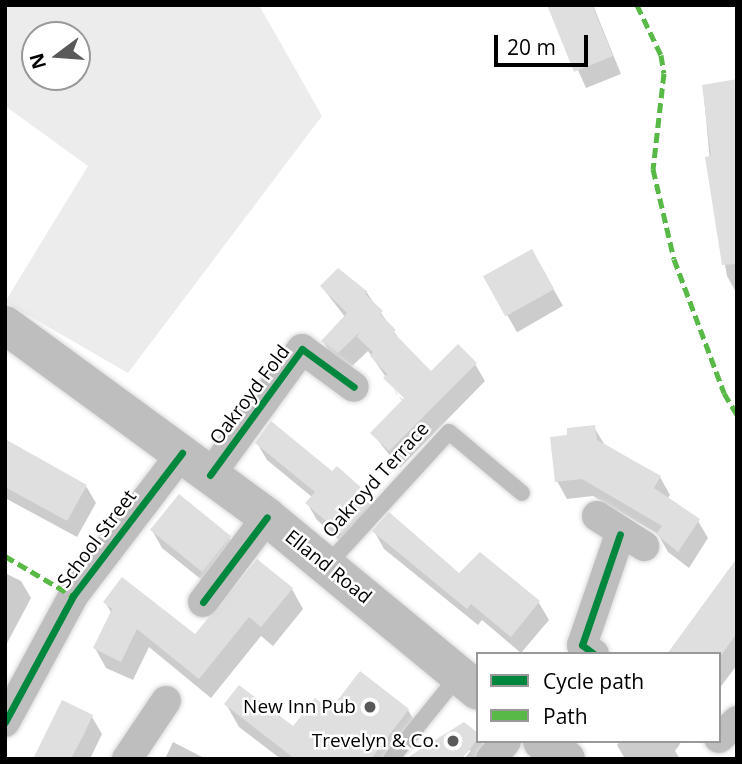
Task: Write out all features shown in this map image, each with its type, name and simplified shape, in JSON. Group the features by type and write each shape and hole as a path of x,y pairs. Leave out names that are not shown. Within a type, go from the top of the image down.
{"main road":[{"name":"Elland Road","path":"5,325 267,517 468,683"},
{"path":"545,743 566,759"}],"street":[{"name":"Oakroyd Fold","path":"196,464 302,349 354,387"},
{"name":"School Street","path":"5,722 73,596 196,464"},
{"path":"203,602 267,517"},
{"path":"591,652 582,645 621,532"},
{"path":"127,759 166,701"},
{"path":"721,736 737,721"},
{"path":"491,759 504,743"}],"lane":[{"name":"Oakroyd Terrace","path":"327,565 449,432 522,493"},
{"path":"391,759 468,683"}],"shaded area":[{"path":"5,5 259,5 322,116 128,373 5,302 88,166 5,106"}],"building":[{"path":"547,5 592,5 613,56 574,72"},
{"path":"737,79 737,264 722,265 705,157 711,156 702,85"},
{"path":"532,249 554,289 505,316 483,276"},
{"path":"338,268 368,292 365,294 383,311 380,314 396,330 393,332 431,371 458,344 477,363 389,451 370,433 404,398 383,378 387,374 370,356 373,352 357,337 360,332 338,353 321,341 347,313 320,286"},
{"path":"271,421 332,471 337,466 374,499 341,534 305,503 315,492 255,443"},
{"path":"595,425 597,440 661,476 654,488 700,519 678,552 656,534 662,526 582,479 555,482 550,437 567,435 567,428"},
{"path":"5,439 87,485 67,521 5,487"},
{"path":"179,494 231,536 202,572 150,530"},
{"path":"389,512 459,573 480,552 540,601 511,637 471,604 467,609 372,531"},
{"path":"737,558 737,633 722,654 668,652"},
{"path":"257,559 293,588 261,627 249,617 199,679 137,629 121,662 93,648 112,609 103,602 122,577 195,634"},
{"path":"360,671 409,709 371,759 295,759 224,704 239,685 293,726 315,698 330,710"},
{"path":"62,700 93,715 83,736 71,759 33,759"},
{"name":"Trevelyn & Co.","path":"464,722 476,731 476,742 462,759 405,759"}],"marked path":[{"path":"637,5 661,55 664,73 653,169 674,259 724,393 737,415"},
{"path":"5,556 73,596"}],"cycle path":[{"path":"210,475 302,349 354,387"},
{"path":"5,722 73,596 182,453"},
{"path":"203,602 267,517"},
{"path":"591,652 582,645 620,534"}],"place":[{"name":"New Inn Pub","path":"370,707"},
{"name":"Trevelyn & Co.","path":"453,741"}]}
